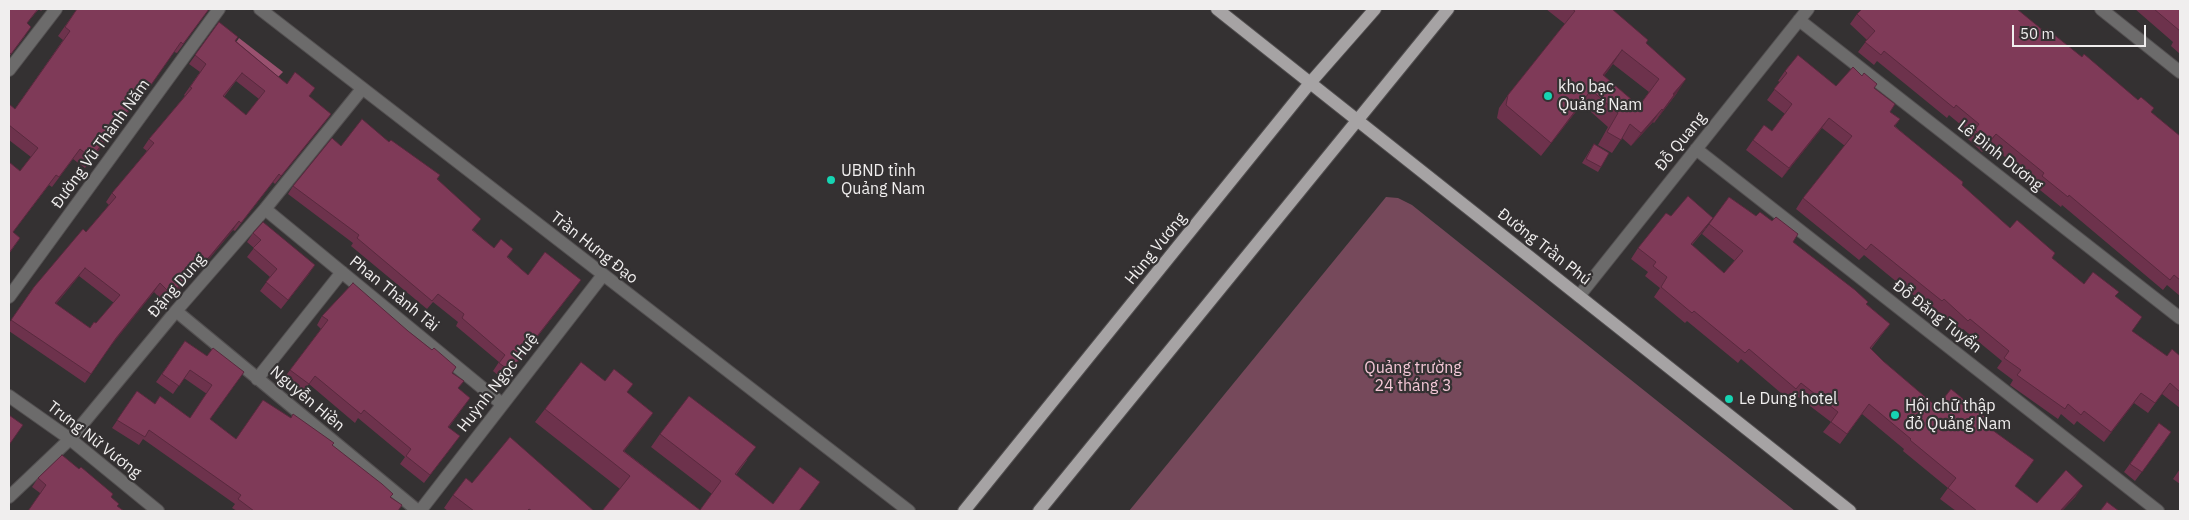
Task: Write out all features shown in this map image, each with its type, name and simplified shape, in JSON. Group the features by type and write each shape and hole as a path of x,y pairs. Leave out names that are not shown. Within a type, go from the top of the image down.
{"main road":[{"name":"Đường Trần Phú","path":"1217,9 1850,511"},
{"name":"Hùng Vương","path":"964,511 1310,83 1375,9"},
{"path":"1039,511 1448,9"}],"street":[{"path":"9,70 56,9"},
{"name":"Đường Vũ Thành Năm","path":"9,297 219,9"},
{"name":"Trần Hưng Đạo","path":"260,9 909,511"},
{"name":"Đỗ Quang","path":"1579,296 1808,9"},
{"path":"2101,9 2180,72"},
{"name":"Lê Đình Dương","path":"1799,20 2180,318"},
{"name":"Đặng Dung","path":"9,497 70,439 176,311 265,209 362,89"},
{"name":"Đỗ Đăng Tuyển","path":"1696,149 2158,511"},
{"name":"Phan Thành Tài","path":"265,209 502,404"},
{"path":"257,379 342,272"},
{"name":"Huỳnh Ngọc Huệ","path":"419,511 603,275"},
{"name":"Nguyễn Hiền","path":"176,311 419,511"},
{"name":"Trưng Nữ Vương","path":"9,396 70,439 158,511"}],"green space":[{"name":"Quảng trường 24 tháng 3","path":"1386,197 1398,198 1412,205 1795,511 1129,511"}],"shaded area":[{"path":"239,38 283,72 268,87 232,48"}],"building":[{"path":"9,9 38,9 27,23 31,27 11,54 9,52"},
{"path":"77,9 209,9 183,44 181,42 146,92 144,91 91,158 80,149 59,177 56,175 13,232 20,238 9,253 9,162 20,171 38,148 9,125 9,104 15,109 70,31 65,27"},
{"path":"1572,9 1612,9 1648,40 1646,43 1686,79 1673,94 1663,110 1641,133 1630,124 1621,140 1607,132 1618,113 1591,90 1551,143 1506,105 1508,95 1575,11","holes":["1622,50 1659,79 1639,106 1603,75"]},
{"path":"1862,9 2017,9 2045,32 2047,29 2082,57 2084,54 2138,100 2141,97 2154,108 2151,112 2180,136 2180,280 2174,275 2170,280 2069,195 2068,197 2042,176 2044,173 1996,134 1989,142 1975,130 1979,124 1956,105 1954,108 1884,51 1881,55 1865,42 1875,31 1857,14"},
{"path":"2154,9 2180,9 2180,31"},
{"path":"219,22 238,37 235,41 287,84 295,72 315,88 309,96 331,114 281,176 279,174 241,223 239,221 210,256 171,294 160,283 116,338 91,374 11,320 34,287 83,229 86,232 116,197 112,193 154,143 149,139 192,88 190,87 206,64 195,55","holes":["242,73 265,91 246,115 223,96","85,268 120,295 90,328 55,303"]},
{"path":"1798,55 1836,86 1853,67 1862,76 1864,73 1877,84 1874,88 1895,104 1890,112 1900,119 1894,126 1963,182 1962,185 2010,228 2017,220 2055,253 2052,258 2084,284 2093,272 2119,292 2115,296 2142,317 2132,331 2167,356 2172,349 2180,356 2180,392 2170,383 2155,403 2141,393 2111,432 2084,411 2081,415 2068,404 2065,409 2017,375 2021,370 2004,358 2009,351 1970,319 1968,321 1944,299 1942,301 1871,244 1866,250 1803,198 1852,136 1829,118 1789,168 1753,140 1764,125 1772,131 1792,104 1774,89"},
{"path":"362,119 389,142 391,140 440,175 437,179 481,219 472,230 494,248 501,239 513,249 507,257 528,275 545,252 581,280 510,371 499,363 505,355 462,318 464,314 438,294 432,301 357,238 359,235 293,186 332,138 341,146"},
{"path":"1594,144 1609,153 1601,167 1586,159"},
{"path":"1688,196 1713,218 1691,244 1724,273 1743,251 1709,224 1729,197 1756,216 1760,212 1772,221 1776,217 1798,234 1793,242 1855,290 1868,302 1866,304 1890,324 1870,348 1883,361 1937,407 1951,389 1988,419 1984,424 2034,460 2015,486 2037,503 2066,470 2083,486 2060,511 1977,511 1948,488 1956,478 1869,404 1847,434 1831,422 1838,412 1801,383 1796,389 1749,349 1745,353 1694,311 1692,313 1661,287 1667,277 1653,266 1656,262 1638,248 1666,213 1671,216"},
{"path":"263,222 315,265 288,300 266,282 277,269 253,248 261,240 253,233"},
{"path":"353,283 408,331 432,350 434,348 456,367 452,373 464,381 458,388 470,398 448,427 460,436 430,475 406,456 411,449 364,410 361,414 315,376 309,384 290,370 328,320 322,316"},
{"path":"185,341 207,356 213,348 244,372 210,419 236,439 263,400 291,418 293,414 334,443 332,445 393,494 390,497 402,505 398,511 254,511 238,499 241,495 149,430 145,437 117,420 137,391 155,404 160,396 190,418 212,385 190,370 179,386 162,374"},
{"path":"581,362 605,381 614,369 633,384 627,392 653,413 623,451 700,510 721,481 660,434 689,396 756,447 735,474 773,504 800,467 820,482 799,511 602,511 630,476 545,409"},
{"path":"9,415 23,425 9,445"},
{"path":"2159,423 2171,432 2142,472 2130,464"},
{"path":"510,437 594,511 532,511 529,509 527,511 474,511 453,495 466,478 472,483"},
{"path":"62,455 79,469 81,467 113,494 111,497 119,504 117,506 124,511 28,511 46,485 38,478"},
{"path":"2107,502 2119,511 2100,511"}],"place":[{"name":"kho bạc Quảng Nam","path":"1548,96"},
{"name":"UBND tỉnh Quảng Nam","path":"831,180"},
{"name":"Le Dung hotel","path":"1729,399"},
{"name":"Hội chữ thập đỏ Quảng Nam","path":"1895,415"}]}
